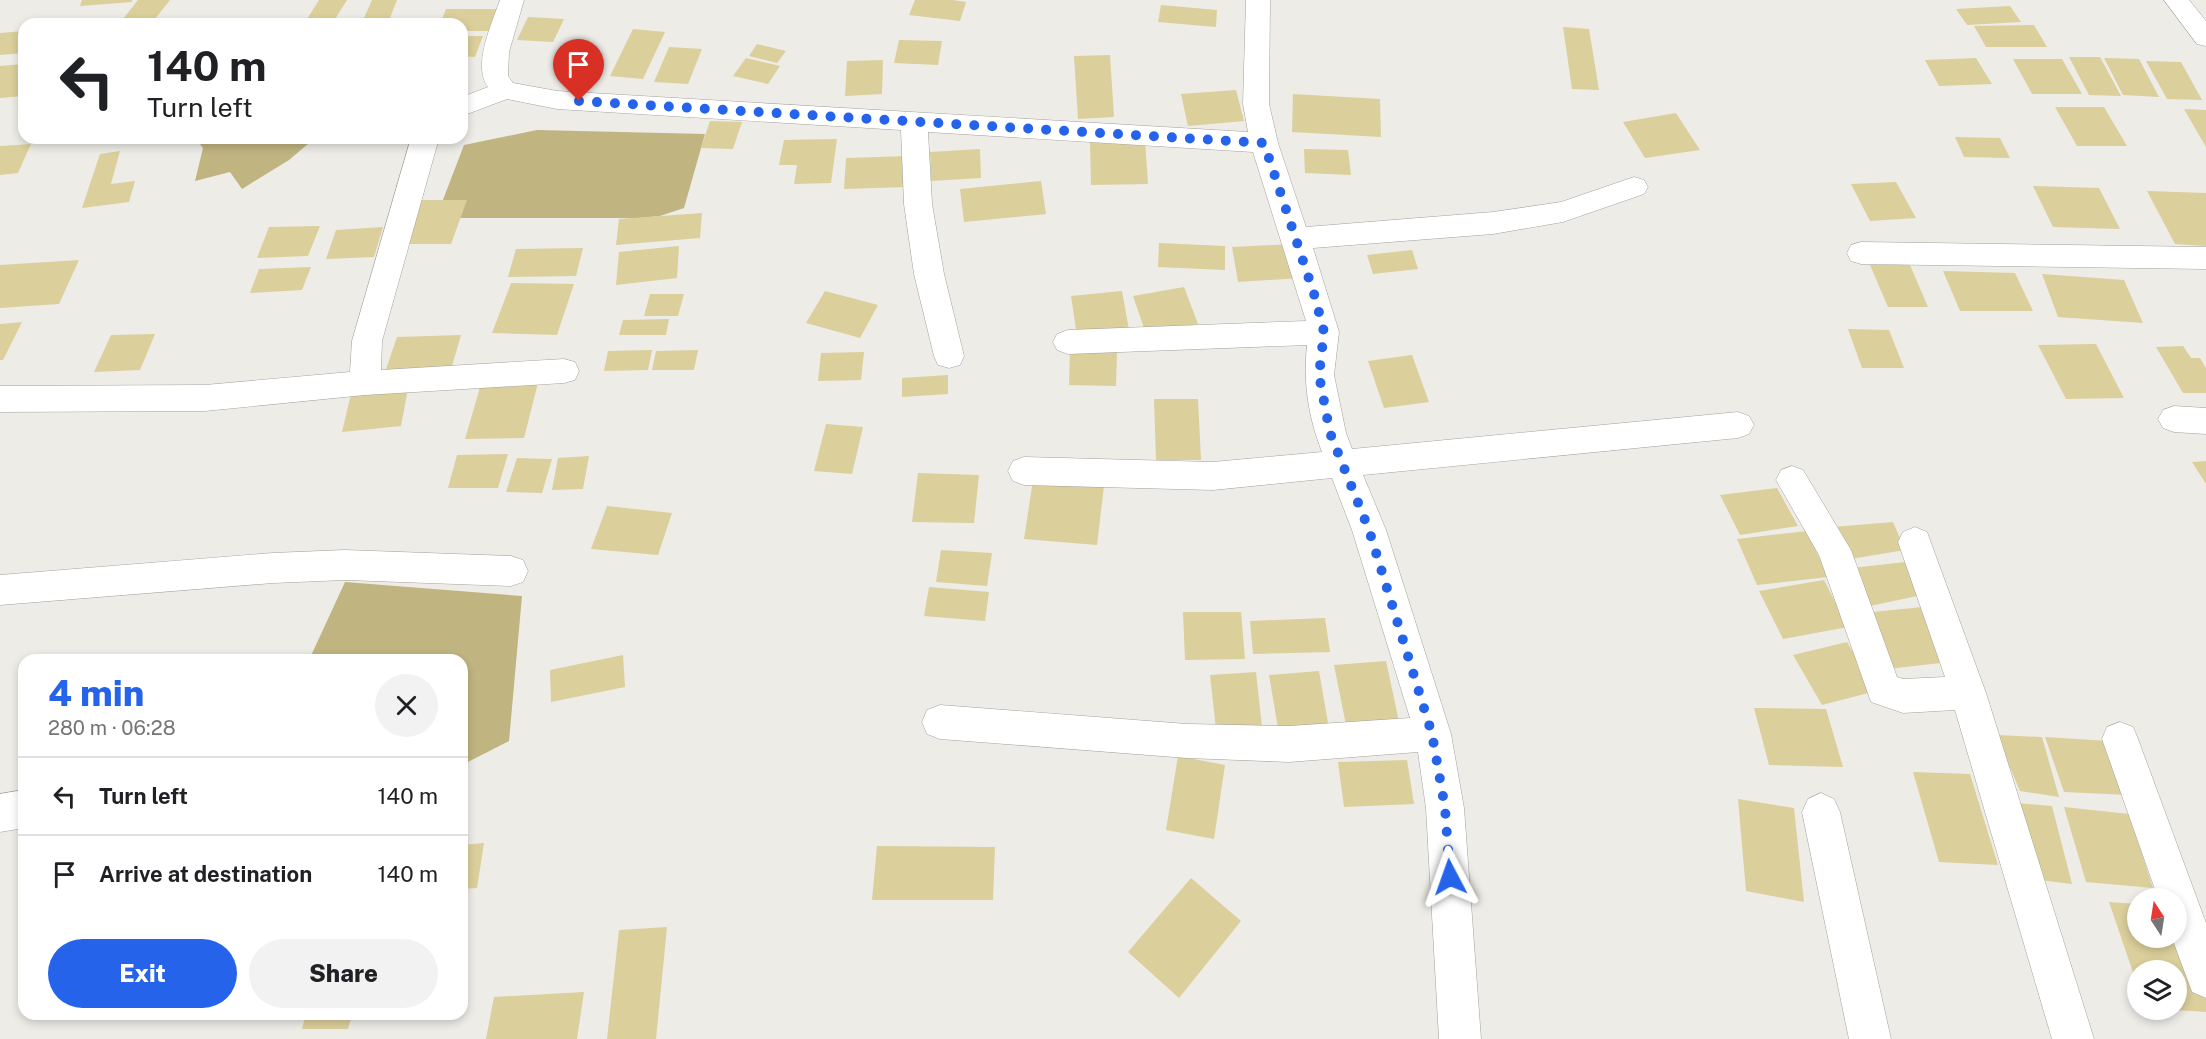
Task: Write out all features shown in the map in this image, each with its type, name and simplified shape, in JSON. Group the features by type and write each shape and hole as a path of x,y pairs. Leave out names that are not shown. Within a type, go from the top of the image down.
{"street":[{"path":"505,90 495,78 496,52 513,0"},
{"path":"1258,0 1256,104 1264,143 1315,297 1324,332 1319,375 1330,433 1369,530 1432,734 1445,808 1460,1039"},
{"path":"2176,0 2206,38"},
{"path":"468,105 505,90 557,100 1264,143"},
{"path":"915,122 918,204 929,274 949,356"},
{"path":"365,382 367,341 423,144"},
{"path":"1295,239 1493,223 1563,212 1634,187"},
{"path":"1861,254 2206,258"},
{"path":"1068,342 1324,332"},
{"path":"0,399 205,398 365,382 564,371"},
{"path":"2174,419 2206,421"},
{"path":"1024,471 1213,476 1738,425"},
{"path":"1792,480 1834,550 1884,690 1903,696 1968,693"},
{"path":"1915,542 1968,693 2073,1039"},
{"path":"0,590 321,566 511,571"},
{"path":"940,722 1187,741 1289,744 1432,734"},
{"path":"2120,739 2206,978"},
{"path":"0,813 18,810"},
{"path":"1821,812 1870,1039"}],"shaded area":[{"path":"537,130 705,134 684,208 660,216 639,218 436,218 464,145"},
{"path":"200,144 308,144 289,160 242,189 230,172 195,181 203,148"},
{"path":"345,582 522,596 509,741 468,762 468,654 312,654"}],"building":[{"path":"82,0 132,0 132,2 80,6"},
{"path":"138,0 170,0 156,18 124,18"},
{"path":"319,0 347,0 336,18 308,18"},
{"path":"372,0 397,0 390,18 364,18"},
{"path":"915,0 966,2 960,21 909,15"},
{"path":"1161,5 1217,10 1216,27 1158,22"},
{"path":"2010,6 2021,22 1967,25 1956,9"},
{"path":"446,9 502,9 494,31 468,31 468,18 442,18"},
{"path":"528,17 564,19 553,42 517,40"},
{"path":"2034,25 2047,47 1986,47 1974,26"},
{"path":"1563,27 1589,29 1599,90 1572,89"},
{"path":"633,29 665,32 643,79 610,76"},
{"path":"18,32 18,54 0,55 0,33"},
{"path":"468,36 483,36 475,57 468,56"},
{"path":"899,40 942,41 938,65 894,63"},
{"path":"757,44 786,51 777,63 749,56"},
{"path":"669,47 702,49 688,84 654,82"},
{"path":"1110,55 1114,117 1078,119 1074,56"},
{"path":"2069,57 2100,57 2121,96 2089,95"},
{"path":"746,58 780,66 768,84 733,76"},
{"path":"1976,58 1992,84 1939,86 1925,60"},
{"path":"2104,58 2139,59 2159,97 2123,95"},
{"path":"2013,59 2062,59 2082,94 2032,94"},
{"path":"883,60 882,94 845,96 847,61"},
{"path":"2146,61 2181,62 2202,100 2167,99"},
{"path":"18,64 18,96 0,98 0,66"},
{"path":"1236,90 1244,121 1188,126 1181,94"},
{"path":"1293,94 1380,99 1381,137 1292,132"},
{"path":"2055,107 2104,107 2127,146 2077,146"},
{"path":"2184,109 2206,110 2206,147"},
{"path":"1676,113 1700,150 1645,158 1623,122"},
{"path":"710,121 742,122 733,149 701,148"},
{"path":"1955,137 2000,138 2010,158 1964,157"},
{"path":"837,139 831,183 794,184 797,165 779,165 784,140"},
{"path":"1145,140 1148,184 1091,185 1090,141"},
{"path":"31,144 18,173 0,175 0,146"},
{"path":"980,149 981,178 931,181 930,152"},
{"path":"1304,149 1348,150 1351,175 1305,173"},
{"path":"120,151 111,184 135,181 129,202 82,208 100,154"},
{"path":"909,156 907,187 844,189 846,158"},
{"path":"1041,181 1046,214 964,222 960,189"},
{"path":"1896,182 1916,218 1870,221 1851,184"},
{"path":"2033,186 2099,188 2120,229 2053,227"},
{"path":"2147,191 2206,193 2206,246 2175,244"},
{"path":"418,200 467,200 451,244 401,244"},
{"path":"702,213 700,238 616,245 619,219"},
{"path":"320,226 308,256 257,258 269,227"},
{"path":"383,227 374,257 326,259 336,230"},
{"path":"1159,243 1225,246 1225,270 1158,267"},
{"path":"1294,244 1301,278 1238,282 1232,247"},
{"path":"679,246 677,278 616,285 619,252"},
{"path":"583,248 576,276 508,277 516,249"},
{"path":"1412,250 1418,269 1373,274 1367,255"},
{"path":"79,260 59,304 0,308 0,265"},
{"path":"1870,265 1910,265 1928,307 1888,307"},
{"path":"311,267 302,290 250,293 259,269"},
{"path":"1943,271 2015,273 2033,311 1960,311"},
{"path":"2042,274 2124,280 2143,323 2058,317"},
{"path":"511,283 574,284 557,335 492,333"},
{"path":"1184,287 1198,324 1146,334 1133,296"},
{"path":"825,291 878,305 860,338 806,323"},
{"path":"1122,291 1129,330 1077,336 1071,296"},
{"path":"650,294 684,294 678,316 644,316"},
{"path":"669,319 666,335 619,335 623,320"},
{"path":"22,322 3,360 0,360 0,324"},
{"path":"1848,329 1889,330 1904,368 1862,368"},
{"path":"155,334 140,370 94,372 111,335"},
{"path":"461,335 450,373 384,375 397,337"},
{"path":"2096,344 2124,398 2066,399 2038,345"},
{"path":"2183,346 2191,358 2200,358 2206,368 2206,393 2183,393 2156,347"},
{"path":"652,350 648,370 604,371 608,351"},
{"path":"698,350 694,370 652,370 656,351"},
{"path":"1070,350 1117,351 1116,386 1069,385"},
{"path":"864,352 861,380 818,381 821,353"},
{"path":"1412,355 1429,402 1384,408 1368,361"},
{"path":"948,375 948,394 902,397 902,378"},
{"path":"538,383 524,438 465,439 481,384"},
{"path":"408,389 401,426 342,432 351,394"},
{"path":"1154,399 1198,399 1201,460 1156,460"},
{"path":"826,424 863,427 852,474 814,471"},
{"path":"508,454 498,488 448,488 457,455"},
{"path":"589,456 583,489 552,490 558,458"},
{"path":"517,458 552,459 542,493 506,492"},
{"path":"2206,461 2206,484 2192,462"},
{"path":"918,473 979,475 974,523 912,522"},
{"path":"1033,480 1104,486 1097,545 1024,539"},
{"path":"1777,488 1798,526 1740,535 1720,495"},
{"path":"607,506 672,513 658,555 591,549"},
{"path":"1893,522 1905,550 1851,559 1833,527"},
{"path":"1807,531 1828,577 1757,585 1737,539"},
{"path":"941,550 992,553 987,586 936,582"},
{"path":"1914,561 1922,595 1870,606 1852,568"},
{"path":"1824,580 1848,627 1783,639 1759,591"},
{"path":"929,587 989,592 985,621 924,616"},
{"path":"1922,607 1949,662 1888,669 1863,613"},
{"path":"1183,612 1241,612 1245,659 1185,660"},
{"path":"1325,618 1330,652 1253,654 1250,621"},
{"path":"1847,642 1876,691 1822,705 1793,655"},
{"path":"623,655 625,687 551,702 550,670"},
{"path":"1386,661 1400,726 1347,730 1334,665"},
{"path":"1319,671 1328,723 1278,728 1269,675"},
{"path":"1256,672 1262,727 1216,729 1210,675"},
{"path":"1754,708 1826,709 1843,767 1769,765"},
{"path":"1996,735 2042,737 2059,797 2020,791"},
{"path":"2045,737 2109,741 2129,795 2064,792"},
{"path":"1178,756 1225,765 1214,839 1166,830"},
{"path":"1407,760 1414,804 1344,807 1338,762"},
{"path":"1913,772 1970,774 1998,865 1939,862"},
{"path":"1738,799 1794,808 1804,902 1746,891"},
{"path":"2016,803 2052,806 2072,884 2039,880"},
{"path":"2064,807 2129,814 2153,888 2086,882"},
{"path":"484,843 477,888 468,889 468,844"},
{"path":"877,846 995,847 993,900 872,900"},
{"path":"1191,878 1241,921 1179,998 1128,952"},
{"path":"2109,902 2127,903 2127,948 2182,948 2206,987 2206,1012 2187,1011 2187,960 2129,960"},
{"path":"667,927 656,1039 607,1039 619,930"},
{"path":"584,992 577,1039 486,1039 494,997"},
{"path":"304,1020 350,1020 348,1029 302,1029"}],"route":[{"path":"579,101 1264,143 1315,297 1324,332 1319,375 1330,433 1369,530 1432,734 1445,808 1450,877"}]}
